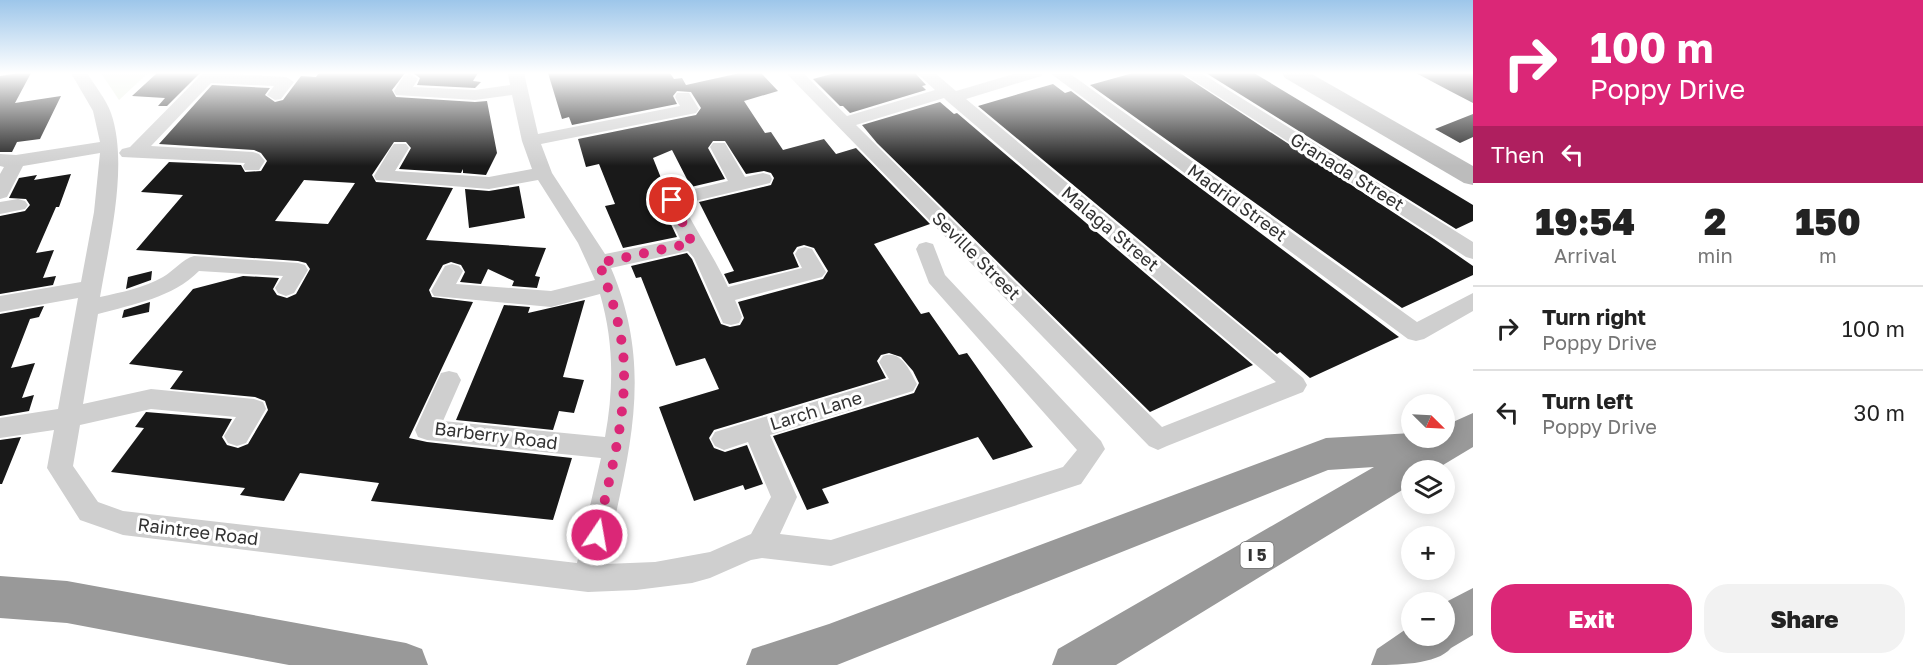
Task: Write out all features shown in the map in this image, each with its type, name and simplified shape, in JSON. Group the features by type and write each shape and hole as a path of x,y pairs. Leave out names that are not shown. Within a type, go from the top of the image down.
{"highway":[{"path":"768,665 829,646 1326,454 1457,437"},
{"name":"I 5","path":"1074,665 1457,437"},
{"path":"0,597 66,602 406,665"},
{"path":"1455,621 1473,609"},
{"path":"1393,665 1420,646"}],"street":[{"name":"Raintree Road","path":"98,104 102,111 110,151 89,298 60,468 89,510 123,523 588,578 648,576 710,565 760,545"},
{"path":"136,151 182,104"},
{"path":"523,104 531,141 543,173 603,274 614,308 624,370 622,409 588,578"},
{"path":"531,141 690,109 687,104"},
{"name":"Seville Street","path":"824,104 1158,439"},
{"path":"843,123 913,104"},
{"name":"Malaga Street","path":"962,104 1295,385 1158,439"},
{"name":"Madrid Street","path":"1101,104 1416,333 1473,301"},
{"name":"Granada Street","path":"1239,104 1473,252"},
{"path":"1347,104 1473,177"},
{"path":"719,147 740,184"},
{"path":"400,148 383,176 489,183 543,173"},
{"path":"0,193 8,160 110,151 136,151 253,158 256,161 252,166"},
{"path":"731,317 703,255 692,243 672,200 763,179"},
{"path":"452,271 442,291 551,299 603,274 692,243"},
{"path":"0,304 89,298 163,288 188,270 208,245"},
{"path":"760,545 819,554 831,553 1072,476 1092,449 936,278 926,249"},
{"path":"722,296 815,272 804,254"},
{"path":"194,263 298,270 286,288"},
{"name":"Larch Lane","path":"760,545 784,497 755,429 905,384 891,362"},
{"name":"Barberry Road","path":"449,380 427,430 615,449"},
{"path":"0,428 68,417 151,399 254,409 237,436"},
{"path":"724,439 755,429"}],"building":[{"path":"0,104 57,104 40,139 17,142 12,152 0,152"},
{"path":"195,104 488,104 497,153 486,175 463,173 463,169 461,173 399,169 411,148 406,142 394,142 372,175 376,182 453,188 426,240 546,248 535,276 540,277 537,288 512,286 514,281 488,269 481,284 460,282 465,272 461,265 451,262 443,265 429,290 432,297 473,302 409,438 572,458 553,520 371,501 379,483 300,473 284,501 240,495 245,488 111,472 144,428 135,427 146,412 232,419 222,437 227,445 238,448 248,444 268,410 265,401 255,397 170,389 183,371 129,364 193,289 243,276 279,278 273,289 277,295 287,298 296,294 310,269 306,263 298,261 136,250 183,195 141,192 169,162 241,165 245,172 261,171 267,161 261,153 254,150 159,144","holes":["304,180 355,183 328,224 275,221"]},
{"path":"557,104 677,104 572,125 569,117 562,119"},
{"path":"699,104 746,104 765,133 771,132 783,150 824,139 836,154 856,148 930,224 874,244 921,314 929,312 959,355 967,353 1033,447 993,460 978,437 822,489 829,503 807,510 773,436 914,393 919,383 913,371 901,357 889,353 881,355 877,361 886,378 714,430 709,438 714,448 725,452 747,445 763,484 745,490 743,485 694,501 659,407 719,389 705,358 676,366 641,277 636,278 631,266 687,253 692,259 721,324 730,327 740,325 744,318 738,302 823,279 828,271 814,248 804,245 797,247 793,253 799,267 729,284 724,274 734,271 699,202 771,185 774,178 771,173 764,171 746,174 725,141 713,141 708,148 725,179 691,187 672,150 653,158 667,193 660,201 677,237 623,248 605,206 615,204 599,164 586,167 578,139 696,115 701,108"},
{"path":"838,104 880,104 850,113"},
{"path":"933,104 942,104 954,114 957,113 1253,365 1150,412 877,143 862,125"},
{"path":"985,104 1088,104 1399,337 1310,378 1280,352 1277,354 978,106"},
{"path":"1117,104 1227,104 1473,266 1473,275 1402,308"},
{"path":"1256,104 1305,104 1473,205 1473,221 1456,229"},
{"path":"1473,114 1473,137 1460,143 1435,129"},
{"path":"71,174 59,207 56,207 36,253 54,250 43,278 56,276 53,285 0,294 0,216 25,211 30,205 26,199 9,198 19,178 37,175 34,180"},
{"path":"519,186 525,218 469,228 465,189 489,191"},
{"path":"152,271 151,280 126,289 128,277"},
{"path":"585,300 563,377 584,380 574,413 559,411 553,430 456,420 504,305 530,307 528,313"},
{"path":"150,302 149,312 122,318 124,310"},
{"path":"44,306 39,317 30,319 11,368 35,363 22,398 34,395 29,411 0,416 0,314"},
{"path":"21,437 2,484 0,484 0,440"}],"route":[{"path":"597,535 622,409 624,370 614,308 599,263 692,243 672,200"}]}
